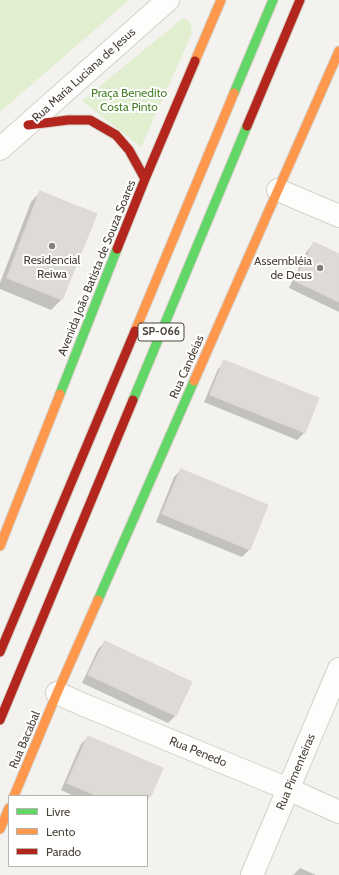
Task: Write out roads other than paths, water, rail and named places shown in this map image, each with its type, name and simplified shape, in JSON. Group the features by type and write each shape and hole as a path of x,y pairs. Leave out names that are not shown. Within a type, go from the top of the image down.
{"main road":[{"name":"Avenida João Batista de Souza Soares","path":"0,546 145,179 221,0"},
{"name":"SP-066","path":"0,652 273,0"},
{"name":"SP-066","path":"0,720 300,0"},
{"name":"Rua Candeias","path":"57,693 339,51"},
{"path":"28,125 68,120 90,120 116,135 129,150 145,179"},
{"name":"Rua Bacabal","path":"14,795 57,693"},
{"path":"0,829 8,810"}],"street":[{"name":"Rua Maria Luciana de Jesus","path":"0,149 168,0"},
{"path":"278,190 339,216"},
{"name":"Rua Pimenteiras","path":"252,875 339,669"},
{"name":"Rua Penedo","path":"57,693 288,789 339,812"}],"place":[{"name":"Residencial Reiwa","path":"52,246"},
{"name":"Assembléia de Deus","path":"320,268"}],"park label":[{"name":"Praça Benedito Costa Pinto","path":"129,100"}]}
